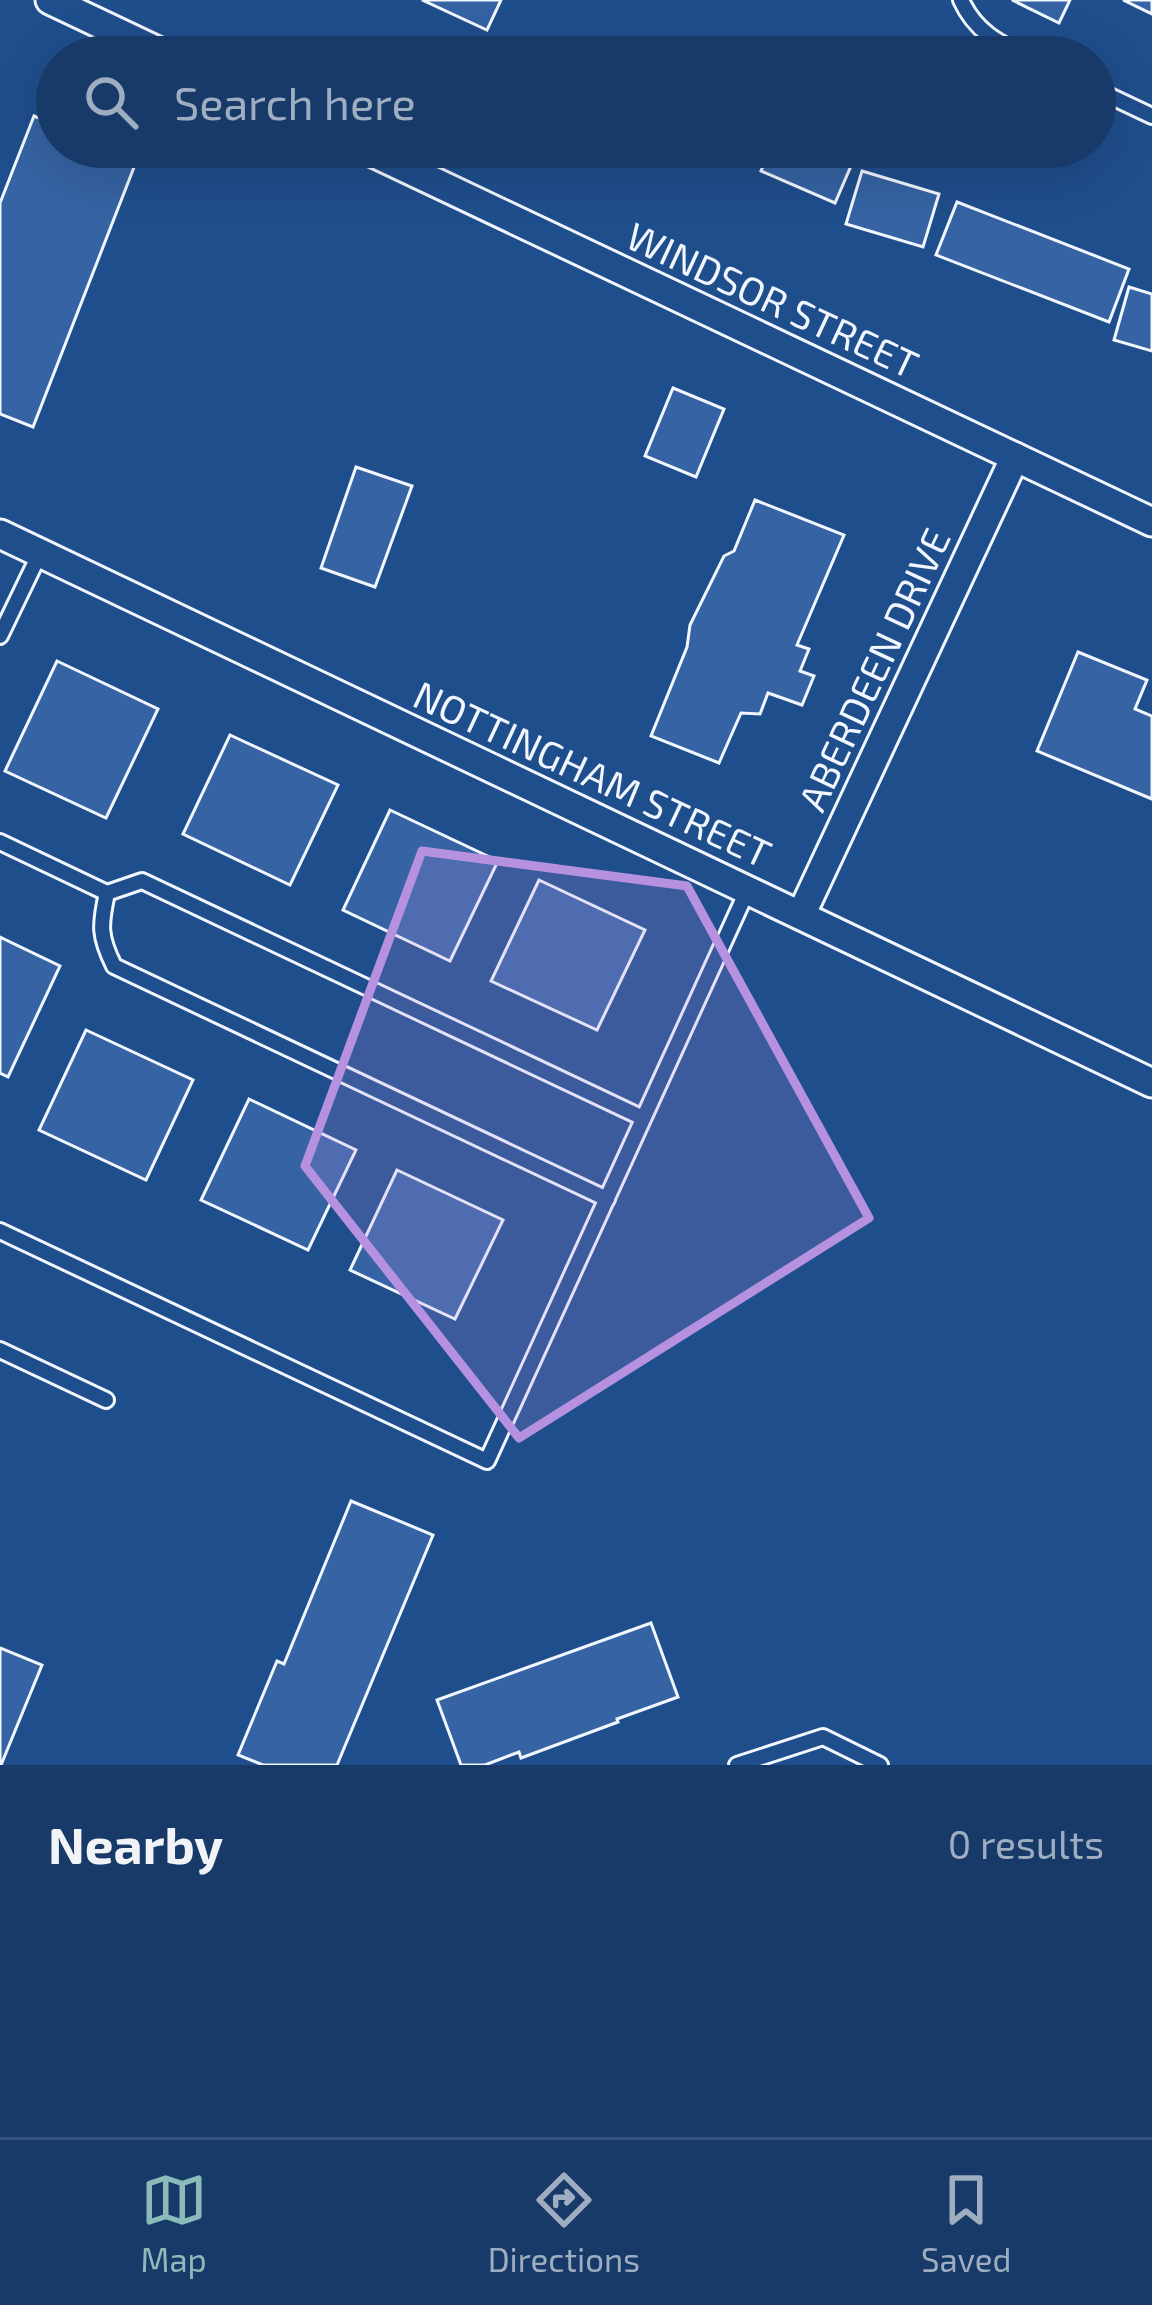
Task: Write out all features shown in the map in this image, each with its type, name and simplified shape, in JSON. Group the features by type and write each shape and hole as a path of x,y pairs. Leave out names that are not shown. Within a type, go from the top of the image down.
{"street":[{"path":"50,0 126,36"},
{"name":"WINDSOR STREET","path":"405,168 1152,522"},
{"name":"ABERDEEN DRIVE","path":"801,915 1015,457"},
{"name":"NOTTINGHAM STREET","path":"0,534 1152,1083"}],"lane":[{"path":"962,0 971,21 988,36"},
{"path":"1116,98 1152,116"},
{"path":"0,636 40,553"},
{"path":"0,842 107,893 142,881 644,1118"},
{"path":"0,1231 487,1461 748,889"},
{"path":"107,893 100,925 114,966 607,1198"},
{"path":"0,1350 106,1400"},
{"path":"737,1765 823,1737 880,1765"}],"highlighted area":[{"path":"422,851 687,886 869,1218 519,1438 305,1166"}],"building":[{"path":"422,0 501,0 487,30"},
{"path":"1012,0 1070,0 1059,23"},
{"path":"1123,0 1152,0 1152,14"},
{"path":"34,116 36,168 134,168 33,427 0,414 0,203"},
{"path":"762,168 850,168 835,203"},
{"path":"862,171 939,194 923,247 846,224"},
{"path":"957,202 1129,269 1109,322 936,255"},
{"path":"1129,287 1152,294 1152,351 1114,340"},
{"path":"673,388 724,409 696,477 645,456"},
{"path":"356,467 412,486 375,587 321,568"},
{"path":"755,500 844,535 797,645 809,649 800,671 814,676 802,705 768,693 760,714 741,713 719,763 651,736 687,647 690,625 724,556 734,551"},
{"path":"1078,652 1147,680 1135,709 1152,716 1152,799 1037,751"},
{"path":"57,661 158,709 106,818 5,771"},
{"path":"230,735 338,785 290,885 183,834"},
{"path":"390,810 498,861 450,961 343,910"},
{"path":"539,880 645,930 597,1030 491,981"},
{"path":"0,937 60,966 8,1077 0,1073"},
{"path":"86,1030 193,1080 146,1180 39,1130"},
{"path":"249,1099 356,1150 308,1250 201,1200"},
{"path":"397,1170 503,1220 455,1319 350,1270"},
{"path":"351,1501 433,1535 337,1765 263,1765 238,1755 277,1661 284,1664"},
{"path":"651,1623 678,1697 521,1758 519,1752 485,1765 461,1765 437,1700"},
{"path":"0,1648 42,1665 1,1765 0,1765"}]}
